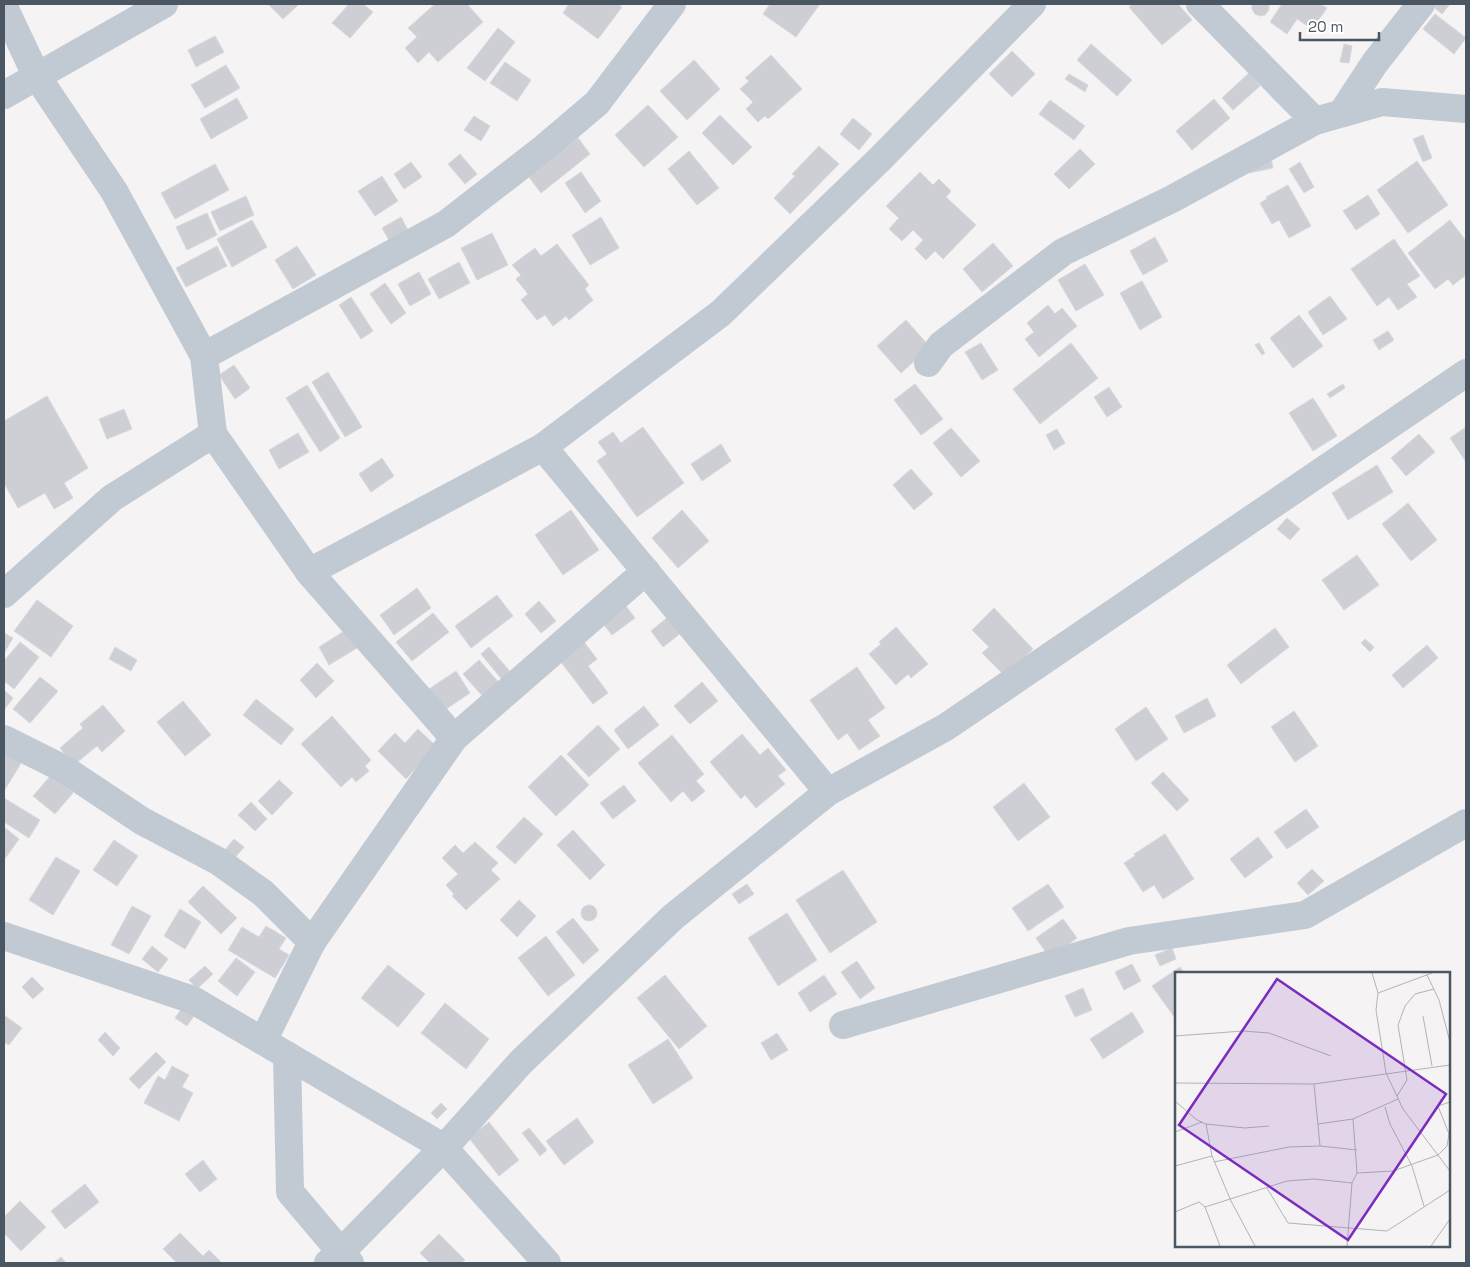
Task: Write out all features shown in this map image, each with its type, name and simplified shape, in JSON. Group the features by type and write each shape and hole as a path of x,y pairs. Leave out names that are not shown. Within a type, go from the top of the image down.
{"street":[{"path":"4,95 36,75 164,4"},
{"path":"204,356 446,224 544,148 597,103 672,4"},
{"path":"309,572 543,447 722,313 881,158 1032,4"},
{"path":"1200,4 1315,121"},
{"path":"1342,113 1374,64 1421,4"},
{"path":"4,7 36,75 114,191 204,356 213,434 309,572 454,738"},
{"path":"928,363 941,345 1063,252 1172,199 1315,121 1382,102 1466,109"},
{"path":"287,1055 290,1192 339,1260 521,1062 673,917 828,792 946,727 1466,373"},
{"path":"4,594 112,498 213,434"},
{"path":"543,447 828,792"},
{"path":"263,1041 312,942 454,738 646,571"},
{"path":"4,739 64,769 142,821 218,860 263,893 312,942"},
{"path":"843,1025 1128,941 1305,915 1466,823"},
{"path":"4,936 193,1000 443,1147 547,1263"}],"building":[{"path":"268,4 297,4 298,5 283,19"},
{"path":"349,4 363,4 373,12 350,38 332,23"},
{"path":"435,4 467,4 483,22 438,62 429,52 418,63 405,48 417,37 408,28"},
{"path":"569,4 618,4 622,7 598,39 563,13"},
{"path":"770,4 820,4 796,37 763,14"},
{"path":"1133,4 1178,4 1192,20 1162,45 1129,7"},
{"path":"1252,4 1269,4 1269,10 1265,15 1260,16 1255,14"},
{"path":"1282,4 1320,4 1327,8 1312,29 1297,19 1287,34 1270,22"},
{"path":"1430,4 1450,4 1442,14"},
{"path":"1435,14 1466,38 1454,54 1423,29"},
{"path":"498,28 515,42 485,81 467,68"},
{"path":"215,36 224,52 196,67 188,50"},
{"path":"1091,44 1132,80 1117,96 1077,60"},
{"path":"1344,44 1352,46 1349,63 1340,62"},
{"path":"1012,51 1035,74 1012,97 989,74"},
{"path":"771,55 802,89 768,119 765,116 758,122 746,109 753,102 740,89 749,81 745,78"},
{"path":"694,60 720,89 687,120 660,91"},
{"path":"505,62 531,80 517,101 490,83"},
{"path":"226,65 240,88 205,108 191,85"},
{"path":"1249,73 1260,86 1233,110 1222,98"},
{"path":"1069,74 1088,85 1085,92 1065,79"},
{"path":"237,98 248,118 211,139 200,119"},
{"path":"1214,99 1230,118 1192,150 1176,131"},
{"path":"1050,100 1085,126 1074,140 1039,114"},
{"path":"648,105 678,137 644,167 615,135"},
{"path":"720,115 752,147 733,165 702,133"},
{"path":"474,116 490,126 481,141 464,130"},
{"path":"853,118 872,134 859,150 840,134"},
{"path":"1423,135 1432,158 1423,162 1413,139"},
{"path":"578,138 590,154 541,193 529,177"},
{"path":"819,146 839,164 790,214 774,198 795,176 792,174"},
{"path":"1080,149 1095,164 1069,189 1054,174"},
{"path":"689,151 719,188 697,205 668,169"},
{"path":"460,154 477,174 465,184 448,164"},
{"path":"1271,157 1273,168 1249,173 1246,162"},
{"path":"1417,161 1448,205 1408,233 1377,190"},
{"path":"411,162 422,177 404,189 394,174"},
{"path":"1300,162 1314,187 1304,193 1289,169"},
{"path":"215,164 229,190 175,219 161,193"},
{"path":"581,172 601,201 585,213 565,183"},
{"path":"920,172 933,185 939,179 951,191 946,197 976,225 943,259 935,251 926,260 915,249 923,240 913,230 902,241 889,229 899,218 886,206"},
{"path":"382,176 398,201 375,216 358,191"},
{"path":"1288,185 1311,226 1289,238 1279,220 1272,224 1260,203 1267,199 1266,197"},
{"path":"1368,195 1380,214 1356,230 1343,211"},
{"path":"246,196 254,215 220,231 211,212"},
{"path":"207,213 217,235 187,250 176,227"},
{"path":"401,217 409,232 390,242 382,228"},
{"path":"601,217 619,248 590,265 572,235"},
{"path":"252,220 267,247 232,267 217,239"},
{"path":"1450,220 1466,241 1466,275 1453,285 1448,279 1435,289 1408,253"},
{"path":"492,233 508,265 477,280 461,248"},
{"path":"1155,237 1168,261 1143,275 1130,251"},
{"path":"1394,239 1420,276 1407,284 1417,297 1398,310 1389,297 1377,306 1351,269"},
{"path":"993,243 1013,266 982,292 963,269"},
{"path":"557,244 589,285 585,289 593,300 569,320 566,316 553,326 545,315 537,320 521,300 528,294 516,279 521,275 512,265 535,248 541,256"},
{"path":"217,246 227,266 186,287 176,268"},
{"path":"297,246 316,275 293,289 275,260"},
{"path":"459,262 470,283 439,299 428,279"},
{"path":"1085,264 1104,295 1076,311 1058,280"},
{"path":"419,272 431,294 410,306 398,284"},
{"path":"1142,281 1162,317 1140,330 1120,293"},
{"path":"385,283 406,313 391,324 370,294"},
{"path":"1330,296 1347,319 1323,335 1308,312"},
{"path":"351,297 373,331 361,339 339,305"},
{"path":"1048,305 1055,314 1062,308 1077,326 1039,357 1025,339 1034,332 1027,323"},
{"path":"1299,315 1323,346 1293,368 1270,338"},
{"path":"906,320 930,347 901,373 877,346"},
{"path":"1388,331 1394,340 1379,350 1373,340"},
{"path":"981,343 998,370 982,380 965,352"},
{"path":"1071,343 1098,378 1040,424 1013,389"},
{"path":"1259,343 1265,353 1262,355 1255,345"},
{"path":"234,365 250,388 235,399 219,375"},
{"path":"328,372 362,427 345,437 312,382"},
{"path":"915,384 943,419 921,435 894,400"},
{"path":"1343,384 1345,388 1330,398 1327,394"},
{"path":"307,385 340,438 320,452 286,398"},
{"path":"1109,387 1122,407 1107,417 1094,397"},
{"path":"47,396 88,468 64,483 73,498 54,509 45,493 18,508 4,483 4,421"},
{"path":"1313,398 1337,436 1313,451 1289,413"},
{"path":"124,409 132,429 107,439 99,419"},
{"path":"643,427 684,483 637,517 597,461 607,454 598,442 613,432 621,443"},
{"path":"1466,427 1466,462 1450,438"},
{"path":"951,428 980,461 961,477 933,443"},
{"path":"1057,429 1065,443 1054,450 1046,435"},
{"path":"298,433 309,452 279,469 269,450"},
{"path":"1419,434 1435,452 1406,476 1391,458"},
{"path":"721,444 731,461 702,481 691,464"},
{"path":"382,458 394,476 371,492 359,474"},
{"path":"1377,465 1393,492 1348,520 1332,493"},
{"path":"911,469 933,494 914,510 893,485"},
{"path":"1408,503 1437,540 1411,561 1382,524"},
{"path":"571,510 599,550 563,575 535,535"},
{"path":"682,510 709,541 678,568 652,538"},
{"path":"1287,518 1300,529 1290,540 1277,529"},
{"path":"1357,555 1379,585 1344,610 1322,580"},
{"path":"417,588 431,608 394,635 380,615"},
{"path":"497,595 513,616 471,648 455,626"},
{"path":"620,598 635,618 612,635 597,616"},
{"path":"37,600 73,626 51,657 14,631"},
{"path":"539,601 556,621 541,633 525,614"},
{"path":"994,608 1033,649 1005,676 982,653 989,647 972,630"},
{"path":"433,613 449,632 412,661 396,642"},
{"path":"668,617 681,633 663,647 651,631"},
{"path":"896,627 928,664 911,678 908,674 896,685 869,654"},
{"path":"1275,628 1289,647 1241,684 1227,665"},
{"path":"346,630 357,648 329,665 319,647"},
{"path":"4,633 13,638 4,653"},
{"path":"1365,639 1374,647 1370,652 1361,643"},
{"path":"20,642 39,657 14,689 4,681 4,661"},
{"path":"584,642 597,659 588,666 608,693 593,704 561,662"},
{"path":"1427,645 1438,658 1403,688 1392,675"},
{"path":"115,647 137,660 131,671 109,659"},
{"path":"489,647 513,675 504,682 481,654"},
{"path":"479,660 501,685 485,699 463,674"},
{"path":"317,663 334,681 316,698 300,680"},
{"path":"857,667 885,708 868,720 880,736 859,750 847,733 838,740 810,700"},
{"path":"456,671 470,693 443,711 429,689"},
{"path":"40,677 58,691 30,723 13,709"},
{"path":"702,682 718,701 690,724 674,706"},
{"path":"4,690 13,698 4,710"},
{"path":"1207,698 1216,716 1184,733 1175,716"},
{"path":"256,699 294,729 281,745 243,715"},
{"path":"183,701 211,735 185,756 157,722"},
{"path":"103,705 125,731 102,752 97,746 74,765 60,748 83,728 80,724"},
{"path":"644,706 659,725 628,749 614,730"},
{"path":"1146,707 1168,739 1136,761 1115,729"},
{"path":"1294,711 1318,746 1295,762 1271,727"},
{"path":"332,716 371,760 365,766 369,771 356,782 352,777 341,787 301,744"},
{"path":"598,725 620,749 589,777 567,754"},
{"path":"418,729 436,746 406,779 378,751 395,733 405,743"},
{"path":"742,734 760,755 768,748 786,770 778,776 785,784 756,808 745,795 741,799 710,762"},
{"path":"672,735 704,774 696,781 705,791 692,802 683,791 671,802 638,763"},
{"path":"4,749 23,760 4,791"},
{"path":"561,755 589,785 556,816 528,787"},
{"path":"1163,772 1189,800 1177,811 1151,783"},
{"path":"52,774 73,793 55,814 33,796"},
{"path":"279,780 293,793 272,815 258,801"},
{"path":"1024,783 1050,817 1018,841 993,807"},
{"path":"624,785 636,801 613,819 600,803"},
{"path":"4,798 40,820 29,838 4,822"},
{"path":"251,802 267,819 255,831 238,815"},
{"path":"1306,809 1319,827 1287,849 1274,832"},
{"path":"524,817 543,834 515,864 496,847"},
{"path":"4,827 19,839 4,860"},
{"path":"573,830 605,865 590,880 557,845"},
{"path":"1165,834 1194,879 1163,899 1154,885 1143,892 1124,863 1135,856 1134,854"},
{"path":"1258,837 1273,857 1245,878 1230,859"},
{"path":"234,839 244,847 234,859 224,851"},
{"path":"114,840 138,856 117,886 93,870"},
{"path":"475,842 498,863 491,870 500,879 466,910 452,896 454,894 446,885 458,874 442,858 455,845 463,853"},
{"path":"56,857 80,871 53,915 29,900"},
{"path":"1312,869 1324,881 1308,895 1297,883"},
{"path":"843,870 877,922 830,953 796,900"},
{"path":"747,884 754,894 739,904 732,894"},
{"path":"1048,884 1064,907 1028,931 1012,908"},
{"path":"203,886 237,918 221,934 188,902"},
{"path":"519,900 536,916 517,937 500,920"},
{"path":"589,905 595,907 597,913 595,919 589,921 583,919 581,913 583,907"},
{"path":"132,906 151,916 129,954 111,945"},
{"path":"180,909 201,922 185,949 164,936"},
{"path":"787,913 817,960 778,986 748,938"},
{"path":"573,918 599,950 583,964 556,932"},
{"path":"1063,919 1077,938 1050,958 1036,938"},
{"path":"266,926 286,938 279,949 289,955 275,978 228,950 242,927 259,937"},
{"path":"546,936 575,975 548,996 518,958"},
{"path":"152,946 168,959 158,972 142,959"},
{"path":"1172,948 1176,959 1160,966 1155,955"},
{"path":"236,958 255,972 237,996 218,981"},
{"path":"857,961 875,988 860,999 841,972"},
{"path":"1132,964 1141,981 1124,990 1115,972"},
{"path":"388,965 425,994 398,1027 361,998"},
{"path":"205,966 213,974 197,989 189,980"},
{"path":"1180,967 1183,972 1175,972 1175,1018 1152,986"},
{"path":"665,975 707,1026 679,1049 637,998"},
{"path":"824,975 837,994 810,1012 798,993"},
{"path":"32,977 44,989 33,999 22,987"},
{"path":"1083,988 1092,1010 1075,1017 1065,996"},
{"path":"445,1003 489,1039 466,1069 421,1033"},
{"path":"182,1008 194,1016 187,1026 175,1018"},
{"path":"1132,1012 1144,1032 1103,1059 1090,1039"},
{"path":"4,1015 22,1028 9,1045 4,1042"},
{"path":"105,1032 120,1048 113,1056 98,1040"},
{"path":"777,1033 788,1050 771,1060 761,1043"},
{"path":"668,1039 693,1078 653,1104 628,1065"},
{"path":"156,1052 166,1062 139,1089 129,1079"},
{"path":"172,1066 189,1075 182,1087 193,1093 179,1121 144,1103 158,1076 165,1080"},
{"path":"441,1103 447,1109 437,1119 431,1113"},
{"path":"577,1118 594,1142 564,1165 546,1141"},
{"path":"489,1122 519,1160 499,1176 469,1138"},
{"path":"529,1128 547,1150 540,1156 522,1133"},
{"path":"203,1160 217,1179 200,1192 185,1174"},
{"path":"85,1184 99,1202 65,1229 51,1211"},
{"path":"20,1201 46,1227 21,1251 4,1233 4,1217"},
{"path":"180,1233 203,1256 209,1250 222,1263 177,1263 163,1249"},
{"path":"439,1234 465,1260 461,1263 430,1263 420,1253"},
{"path":"61,1257 66,1263 54,1263"}]}
